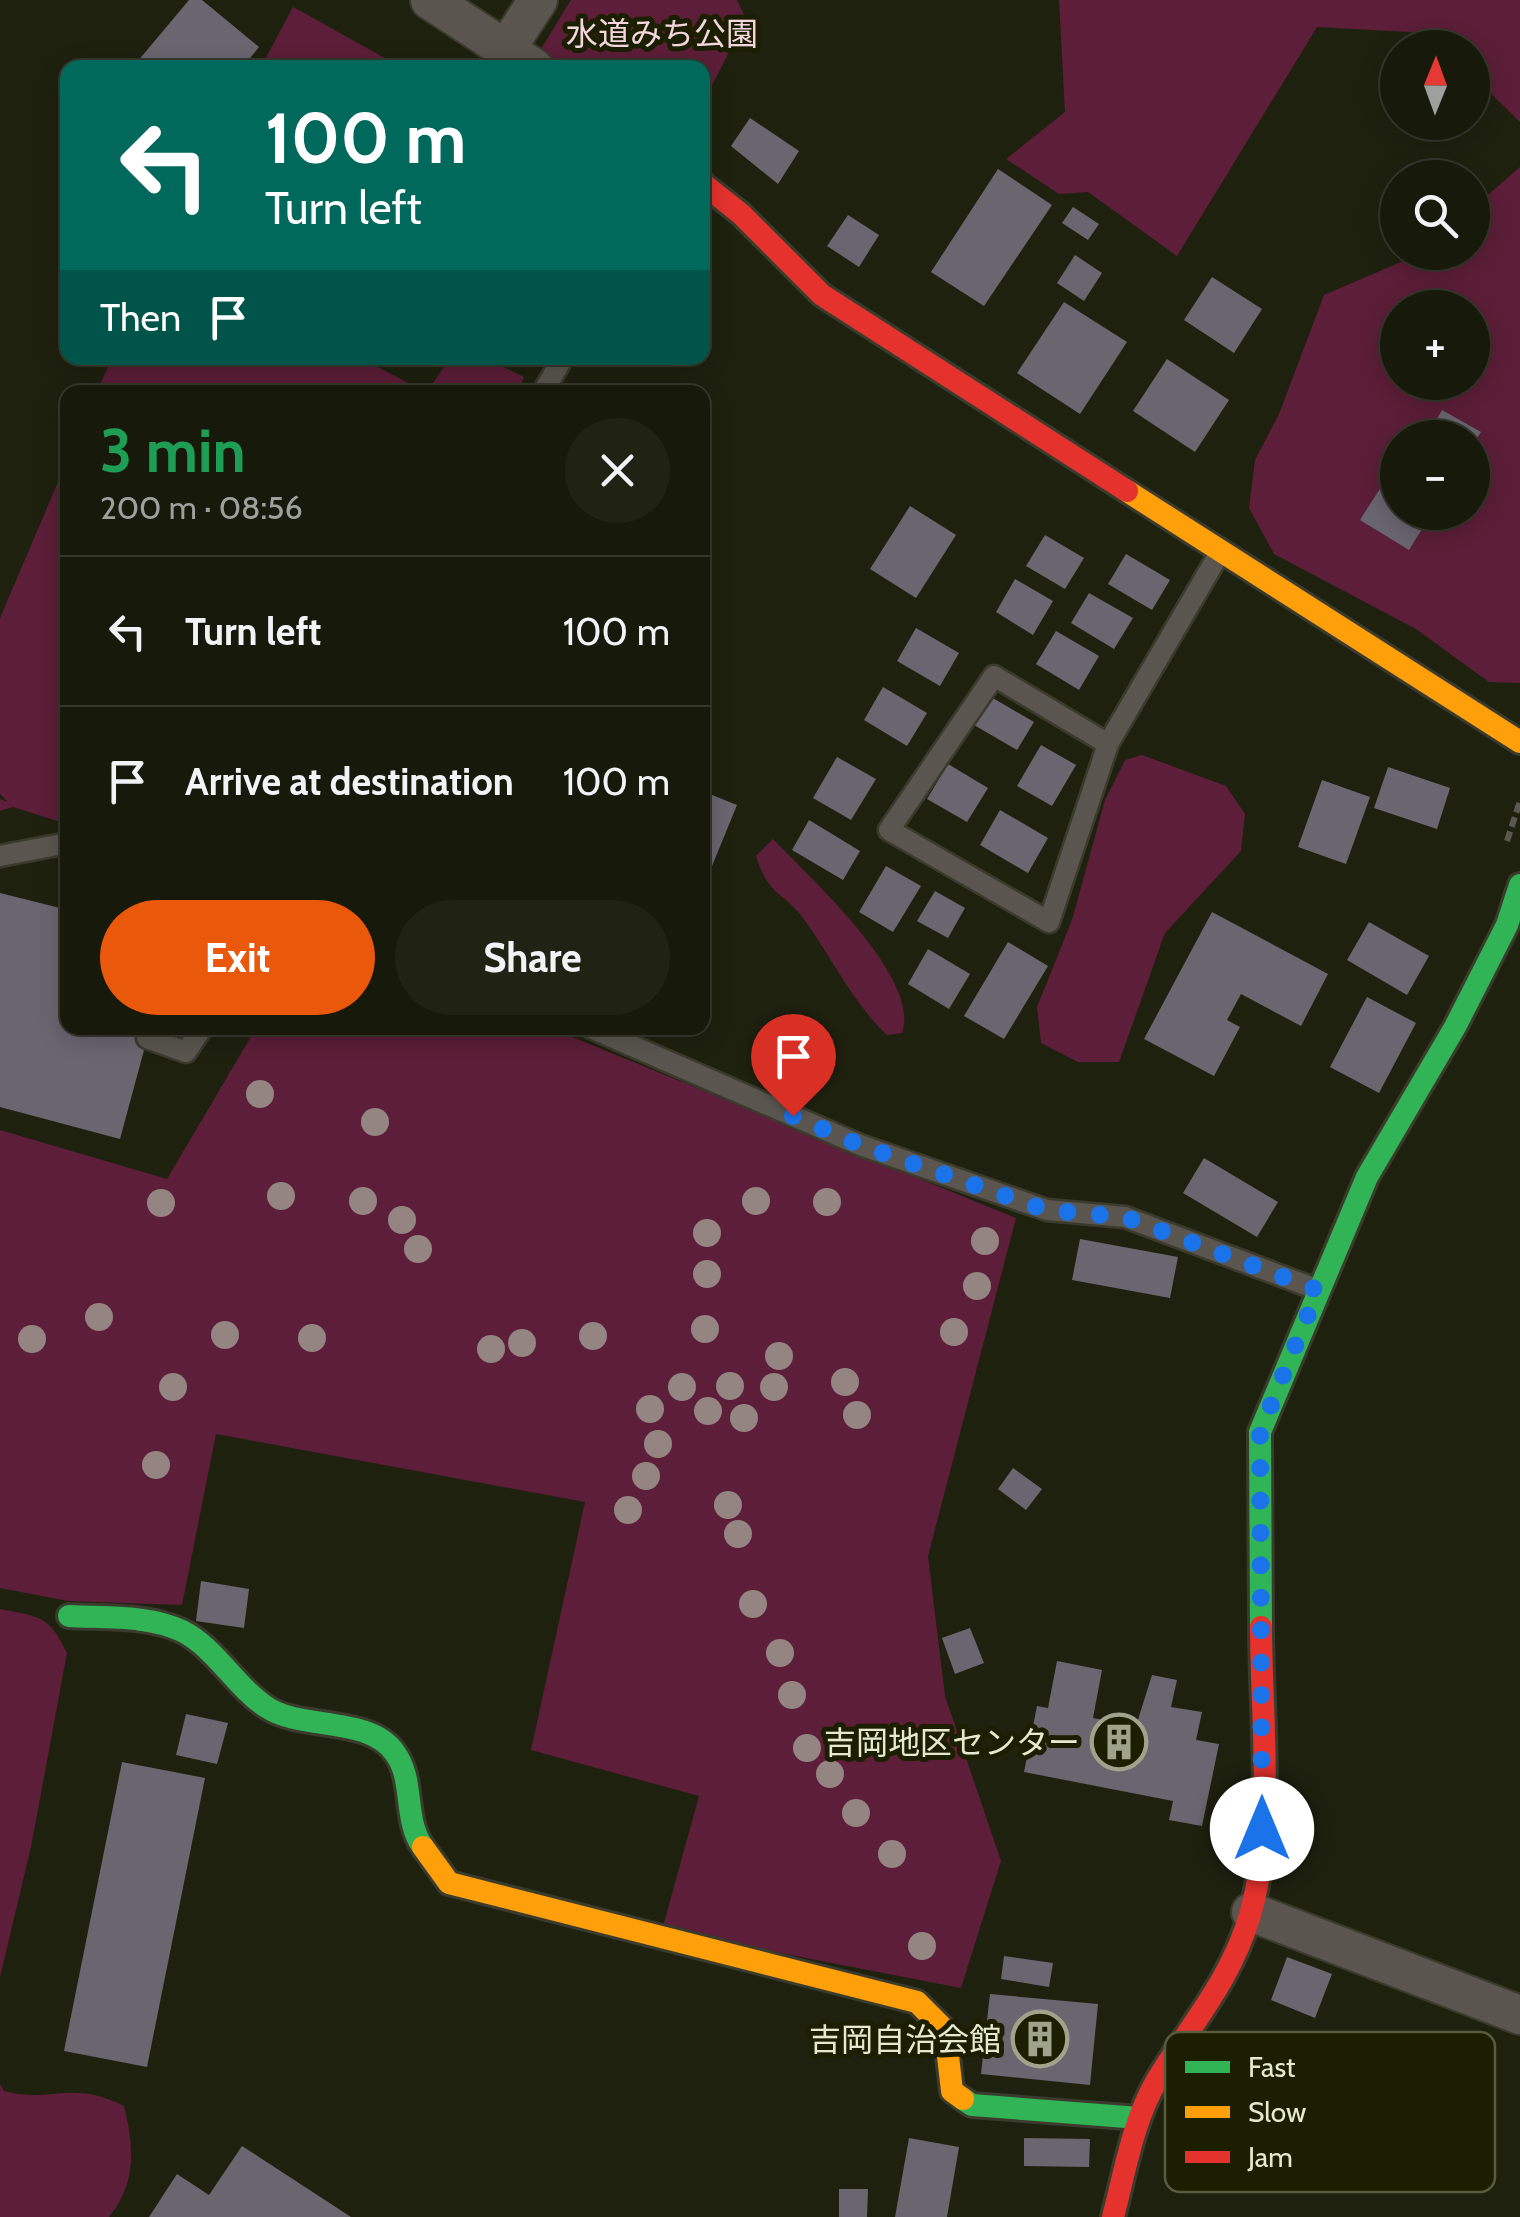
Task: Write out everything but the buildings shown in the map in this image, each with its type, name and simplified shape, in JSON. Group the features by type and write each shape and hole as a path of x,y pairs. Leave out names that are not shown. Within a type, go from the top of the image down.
{"street":[{"path":"430,0 520,58 538,0"},
{"path":"710,190 742,214 822,296 1520,742"},
{"path":"1193,2032 1235,1956 1251,1912 1262,1829 1260,1432 1367,1178 1455,1027 1498,942 1520,885"},
{"path":"69,1616 140,1620 184,1632 269,1709 376,1737 394,1750 403,1768 414,1835 448,1883 917,2002 940,2016 950,2038 952,2091 972,2106 1139,2118"},
{"path":"1251,1912 1520,2015"},
{"path":"1113,2217 1139,2118 1165,2069"}],"lane":[{"path":"1108,744 994,676 888,830 1049,922 1108,744 1220,553"},
{"path":"0,856 60,845"},
{"path":"147,1038 186,1052 197,1035"},
{"path":"608,1035 860,1145 1046,1210 1125,1217 1318,1290"}],"green space":[{"name":"水道みち公園","path":"571,0 737,0 746,19 710,89 710,60 536,57"},
{"path":"1059,0 1520,0 1520,122 1490,93 1490,30 1317,27 1177,256 1088,192 1059,194 1006,159 1065,112"},
{"path":"293,7 388,60 265,60"},
{"path":"1520,167 1520,683 1489,682 1416,629 1274,554 1249,508 1255,460 1279,414 1324,295 1382,270 1490,270 1490,193"},
{"path":"109,365 374,365 412,385 100,385"},
{"path":"445,365 499,365 524,377 520,385 432,385"},
{"path":"60,477 60,822 13,807 0,811 0,799 8,802 0,794 0,618"},
{"path":"1142,755 1226,786 1245,814 1241,851 1165,933 1119,1062 1078,1062 1041,1043 1037,1007 1072,920 1105,800 1125,760"},
{"path":"773,839 835,903 879,957 904,1010 902,1033 887,1035 875,1023 806,922 772,888 756,856"},
{"path":"252,1035 567,1035 1016,1218 928,1556 945,1696 1001,1861 961,1988 662,1930 699,1796 531,1750 585,1502 216,1434 182,1605 68,1601 0,1588 0,1130 167,1179"},
{"path":"0,1609 42,1620 55,1631 67,1653 31,1847 0,1977"},
{"path":"0,2084 4,2091 89,2094 124,2106 131,2164 125,2191 109,2217 0,2217"}],"traffic: fast":[{"path":"1261,1627 1260,1432 1367,1177 1455,1027 1507,925 1520,885"},
{"path":"69,1616 141,1620 182,1631 205,1647 268,1708 282,1715 353,1728 384,1741 401,1764 413,1825 423,1847"},
{"path":"963,2099 972,2105 1139,2118"}],"traffic: slow":[{"path":"1127,491 1520,742"},
{"path":"423,1847 449,1883 917,2002 945,2030 952,2091 963,2099"}],"traffic: jam":[{"path":"710,189 741,214 822,295 1127,491"},
{"path":"1188,2032 1232,1960 1258,1882 1265,1772 1261,1627"},
{"path":"1113,2217 1142,2112 1165,2068"}],"place":[{"name":"吉岡地区センター","path":"1119,1742"},
{"name":"吉岡自治会館","path":"1040,2039"}],"route":[{"path":"793,1116 860,1145 1046,1210 1125,1217 1318,1290 1260,1432 1262,1829"}]}
